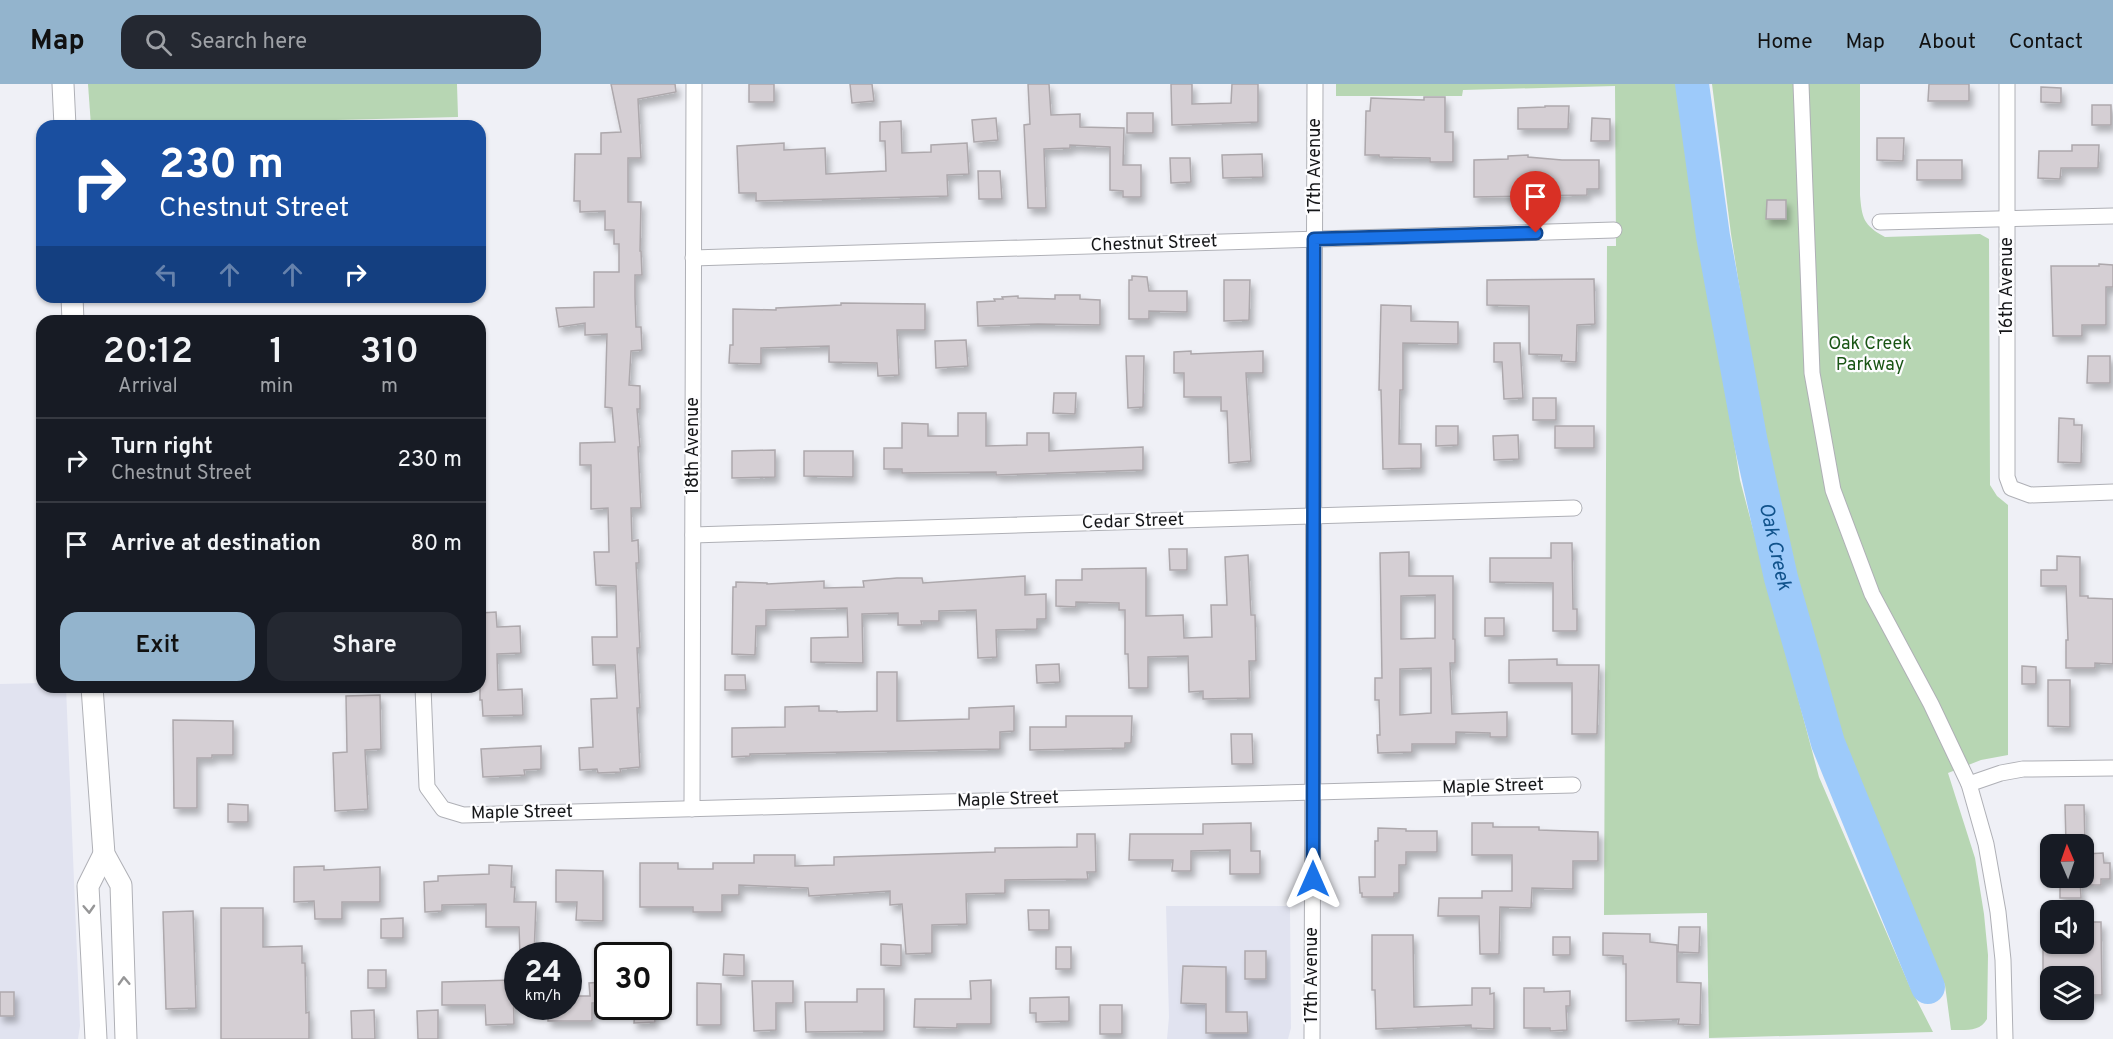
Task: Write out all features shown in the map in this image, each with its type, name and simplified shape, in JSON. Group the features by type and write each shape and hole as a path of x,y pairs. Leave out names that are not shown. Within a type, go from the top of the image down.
{"main road":[{"path":"63,84 65,120"},
{"path":"92,693 104,854 120,885 128,1037"},
{"path":"96,1039 88,886 104,854"}],"street":[{"name":"18th Avenue","path":"692,809 694,84"},
{"name":"17th Avenue","path":"1312,1039 1315,84"},
{"path":"1801,84 1812,373 1833,490 1872,594 1969,784 1986,844 1998,912 2005,1039"},
{"name":"16th Avenue","path":"2007,84 2007,477 2011,488 2030,495 2113,492"},
{"path":"1880,222 2113,216"},
{"name":"Chestnut Street","path":"693,258 1614,230"},
{"name":"Cedar Street","path":"693,535 1574,508"},
{"name":"Maple Street","path":"423,693 427,786 443,809 463,815 1573,785"},
{"path":"1969,784 2001,773 2023,769 2113,768"}],"shaded area":[{"path":"36,683 36,693 66,693 80,1026 78,1039 0,1039 0,684"},
{"path":"1166,906 1290,906 1291,1028 1288,1039 1167,1039 1169,1017"}],"green space":[{"path":"88,84 457,84 458,117 336,120 91,120"},
{"path":"1336,84 1677,84 1740,480 1819,777 1910,987 1933,1032 1709,1038 1707,913 1604,915 1607,246 1616,246 1615,86 1463,90 1462,96 1336,96"},
{"name":"Oak Creek Parkway","path":"1712,84 1860,84 1860,195 1863,215 1868,225 1885,237 1980,234 1989,239 1990,485 1997,496 2008,505 2008,755 1981,760 1948,773 1975,858 1984,914 1988,955 1987,1019 1976,1028 1951,1030 1945,985 1850,777 1769,474 1731,234"}],"building":[{"path":"611,84 675,84 676,92 638,99 641,158 628,158 628,202 641,202 642,275 635,275 635,297 636,327 641,327 642,350 631,351 629,385 640,386 640,409 637,409 641,508 631,508 632,541 638,540 639,563 636,563 640,648 637,648 640,708 637,708 640,767 620,769 621,772 598,773 597,769 580,770 579,748 593,747 591,699 617,698 615,665 593,665 592,637 617,637 616,586 596,585 594,552 609,552 608,508 591,509 591,465 580,465 580,443 615,442 612,408 605,407 607,334 585,335 585,323 559,327 556,308 594,307 594,272 619,272 619,244 614,244 614,230 605,230 605,211 580,212 580,201 574,201 575,154 601,154 601,133 621,132"},
{"path":"749,84 774,84 774,102 749,102"},
{"path":"850,84 872,84 874,101 852,103"},
{"path":"1028,84 1049,84 1051,115 1080,114 1080,127 1124,128 1123,165 1141,165 1141,197 1123,197 1123,191 1110,190 1110,147 1070,145 1070,148 1044,149 1046,208 1028,208 1024,125 1030,124"},
{"path":"1171,84 1192,84 1192,104 1231,103 1232,84 1258,84 1258,122 1172,125"},
{"path":"1929,84 1969,84 1969,101 1928,101"},
{"path":"2041,87 2061,88 2061,103 2041,102"},
{"path":"1424,97 1445,97 1445,132 1453,132 1453,162 1430,162 1430,158 1365,155 1366,111 1370,111 1371,98 1424,100"},
{"path":"2092,105 2111,105 2111,125 2092,125"},
{"path":"1569,106 1568,129 1518,129 1518,108"},
{"path":"1127,113 1153,113 1153,133 1127,133"},
{"path":"996,118 998,140 974,142 972,120"},
{"path":"1592,118 1610,119 1610,141 1591,141"},
{"path":"901,121 902,153 931,152 931,145 967,143 969,174 947,175 948,196 756,201 756,193 739,193 737,146 784,143 784,150 825,148 826,174 886,171 885,141 880,141 880,122"},
{"path":"1877,138 1904,138 1903,161 1877,160"},
{"path":"2072,145 2099,145 2098,168 2061,168 2060,179 2038,178 2039,151 2072,151"},
{"path":"1262,154 1263,177 1223,178 1222,155"},
{"path":"1528,155 1528,157 1562,160 1599,160 1599,189 1587,189 1587,195 1474,197 1474,160 1508,159 1508,156"},
{"path":"1170,158 1190,158 1191,182 1171,183"},
{"path":"1917,160 1962,160 1962,180 1917,180"},
{"path":"978,171 1000,171 1002,199 979,199"},
{"path":"1767,200 1786,200 1786,219 1766,219"},
{"path":"2099,264 2113,265 2113,287 2106,287 2106,325 2082,325 2082,336 2053,336 2051,266 2099,266"},
{"path":"1132,276 1147,277 1149,291 1187,291 1187,312 1149,311 1149,319 1129,319 1129,280 1132,280"},
{"path":"1594,279 1595,324 1577,325 1576,362 1561,361 1562,355 1529,354 1529,306 1487,305 1487,280"},
{"path":"1224,280 1250,280 1249,320 1224,321"},
{"path":"1055,295 1080,295 1080,299 1100,300 1100,325 978,326 977,302 1018,296 1018,298 1055,299"},
{"path":"841,303 925,304 925,330 897,330 899,375 878,376 877,363 829,362 829,346 761,348 761,364 729,363 730,345 733,345 733,309 776,310 776,308 841,305"},
{"path":"1381,305 1411,306 1411,321 1458,322 1458,344 1403,343 1403,390 1400,390 1399,444 1421,444 1421,468 1383,469 1381,390 1379,390"},
{"path":"966,340 968,366 936,368 935,341"},
{"path":"1494,343 1520,343 1523,398 1504,399 1502,362 1494,362"},
{"path":"1191,351 1191,354 1263,351 1263,373 1246,373 1251,461 1229,463 1227,411 1221,411 1221,397 1184,397 1184,373 1174,373 1174,352"},
{"path":"1126,356 1144,356 1143,407 1128,408"},
{"path":"2088,356 2110,356 2110,383 2087,383"},
{"path":"1054,393 1076,393 1075,414 1053,413"},
{"path":"1533,398 1556,398 1556,420 1533,420"},
{"path":"958,413 986,413 986,446 1027,445 1027,433 1049,433 1049,451 1143,447 1143,470 996,475 996,472 902,473 902,469 884,469 884,448 902,448 902,423 928,424 928,436 958,436"},
{"path":"2059,418 2074,419 2074,425 2082,425 2081,463 2058,462"},
{"path":"1436,426 1458,426 1458,445 1436,446"},
{"path":"1555,426 1594,426 1594,448 1555,448"},
{"path":"1518,435 1519,459 1494,460 1493,436"},
{"path":"775,450 775,477 732,478 732,451"},
{"path":"804,451 853,451 853,477 804,476"},
{"path":"1551,543 1572,543 1573,609 1577,609 1577,631 1553,631 1553,583 1490,582 1490,558 1551,558"},
{"path":"1169,549 1187,549 1187,570 1170,570"},
{"path":"1409,552 1409,576 1453,576 1455,663 1450,663 1452,714 1507,712 1507,737 1490,737 1490,733 1456,732 1456,744 1412,744 1412,752 1378,753 1379,700 1375,700 1375,678 1382,678 1380,553","holes":["1435,595 1435,638 1401,639 1401,596","1431,668 1431,713 1400,715 1400,669"]},
{"path":"1248,555 1251,615 1255,615 1256,661 1249,661 1250,698 1203,699 1203,691 1189,692 1188,656 1148,657 1148,688 1129,688 1128,654 1125,654 1125,610 1119,610 1119,603 1076,602 1076,607 1056,606 1056,580 1082,580 1082,569 1146,568 1146,616 1183,615 1184,638 1212,637 1211,605 1227,605 1225,557"},
{"path":"2057,556 2080,557 2080,596 2113,599 2113,664 2095,663 2095,668 2066,668 2066,640 2068,640 2066,586 2041,586 2041,570 2057,570"},
{"path":"1025,576 1025,595 1046,594 1046,619 1037,619 1037,629 996,630 997,657 978,658 976,610 939,611 939,621 921,621 922,625 898,625 898,613 862,614 863,663 811,662 811,638 848,637 847,608 766,610 766,626 756,626 755,655 732,654 733,587 736,587 736,582 767,584 824,581 824,588 864,587 863,581 897,578 922,578 923,583"},
{"path":"496,612 497,627 520,626 521,653 497,654 498,690 522,689 523,715 483,716 480,693 486,693 486,613"},
{"path":"1485,618 1504,618 1504,636 1485,636"},
{"path":"1557,659 1557,665 1599,665 1597,734 1572,734 1572,683 1509,683 1509,660"},
{"path":"1059,664 1060,682 1037,683 1036,665"},
{"path":"2022,666 2036,667 2036,684 2022,684"},
{"path":"877,672 897,672 897,721 969,719 969,708 1014,706 1014,731 1000,732 1000,749 750,754 750,756 732,757 732,728 785,727 785,707 819,706 819,711 837,712 877,711"},
{"path":"725,675 745,675 746,690 725,690"},
{"path":"2048,680 2070,680 2070,727 2048,726"},
{"path":"380,695 381,749 365,750 368,809 335,811 333,753 347,752 346,696"},
{"path":"1066,716 1132,716 1131,743 1125,743 1125,748 1030,750 1030,727 1066,727"},
{"path":"173,720 233,721 233,755 197,758 197,808 174,808"},
{"path":"1231,734 1252,734 1253,764 1232,764"},
{"path":"541,746 541,769 524,770 525,775 483,777 481,749"},
{"path":"228,804 248,805 248,822 228,822"},
{"path":"2065,805 2084,805 2085,834 2066,834"},
{"path":"1251,823 1251,851 1260,851 1260,874 1230,874 1230,850 1191,851 1191,871 1172,871 1173,860 1129,860 1130,834 1203,834 1203,824"},
{"path":"1472,823 1493,823 1493,827 1539,827 1539,830 1598,832 1598,861 1573,861 1573,889 1532,888 1531,908 1500,907 1499,954 1480,954 1479,916 1438,916 1439,898 1482,898 1482,891 1512,891 1512,855 1472,855"},
{"path":"1378,828 1437,831 1437,852 1406,852 1406,865 1399,865 1399,893 1394,893 1394,897 1362,897 1359,877 1375,877 1375,841 1378,841"},
{"path":"1077,834 1095,834 1096,872 1087,872 1088,879 1005,880 1005,893 966,894 967,924 932,925 932,953 906,954 902,904 890,905 890,891 809,896 808,888 739,885 739,895 722,895 722,912 693,912 693,907 640,907 640,863 678,863 678,869 713,869 713,863 754,863 754,855 795,855 795,866 834,865 834,857 995,852 995,848 1077,847"},
{"path":"2094,853 2103,853 2104,863 2110,863 2110,879 2101,879 2101,885 2094,885"},
{"path":"489,865 512,866 511,887 515,887 514,902 536,902 535,942 520,942 519,927 486,927 486,904 442,905 442,911 425,912 424,882 438,881 438,876 489,874"},
{"path":"324,866 324,870 380,867 380,902 342,902 342,919 315,919 314,901 294,902 294,867"},
{"path":"556,870 603,871 603,921 576,920 577,902 556,902"},
{"path":"2060,888 2080,888 2081,898 2060,898"},
{"path":"221,908 263,908 263,947 302,946 302,963 305,963 306,1013 309,1012 309,1039 221,1039"},
{"path":"1028,910 1049,910 1049,930 1029,930"},
{"path":"193,911 196,1008 166,1009 163,912"},
{"path":"403,918 403,938 381,938 381,919"},
{"path":"2094,922 2101,922 2102,995 2094,995 2094,966 2043,966 2043,954 2094,954"},
{"path":"1679,927 1700,927 1699,953 1678,952"},
{"path":"1603,933 1650,934 1650,942 1677,945 1677,982 1701,983 1700,1025 1678,1024 1679,1019 1626,1021 1626,964 1623,964 1623,956 1603,955"},
{"path":"1372,935 1413,935 1414,1007 1472,1005 1472,988 1490,988 1490,994 1494,993 1494,1029 1471,1028 1471,1025 1376,1029 1375,990 1372,990"},
{"path":"1553,937 1570,937 1570,955 1553,955"},
{"path":"881,944 901,945 901,966 881,965"},
{"path":"1056,947 1071,947 1071,969 1056,969"},
{"path":"1245,951 1266,951 1266,979 1245,979"},
{"path":"724,954 744,955 744,976 723,975"},
{"path":"1183,966 1226,967 1226,1012 1247,1012 1248,1033 1206,1033 1206,1004 1181,1003"},
{"path":"368,970 386,970 386,988 368,988"},
{"path":"504,980 504,1020 514,1020 514,1024 486,1025 485,1005 442,1005 442,982"},
{"path":"991,980 991,1024 957,1024 957,1028 914,1027 915,999 971,999 970,981"},
{"path":"752,981 793,981 793,1003 776,1003 776,1030 754,1031"},
{"path":"589,983 594,983 592,1021 548,1021 582,1020 582,996 590,996"},
{"path":"697,983 721,984 721,1025 697,1025"},
{"path":"1524,988 1544,988 1544,992 1570,991 1570,1006 1566,1006 1567,1030 1524,1028"},
{"path":"857,989 884,989 884,1031 806,1032 805,1002 857,1002"},
{"path":"0,992 14,992 14,1016 0,1016"},
{"path":"1069,997 1069,1021 1036,1022 1036,1013 1030,1013 1030,998"},
{"path":"1100,1005 1122,1005 1122,1034 1100,1034"},
{"path":"374,1010 375,1039 352,1039 351,1011"},
{"path":"438,1010 438,1039 418,1039 417,1011"},
{"path":"634,1020 655,1020 655,1022 634,1023"}],"waterway":[{"name":"Oak Creek","path":"1692,84 1713,236 1751,443 1781,578 1828,743 1928,987"}],"route":[{"path":"1313,879 1314,239 1536,233"}]}
